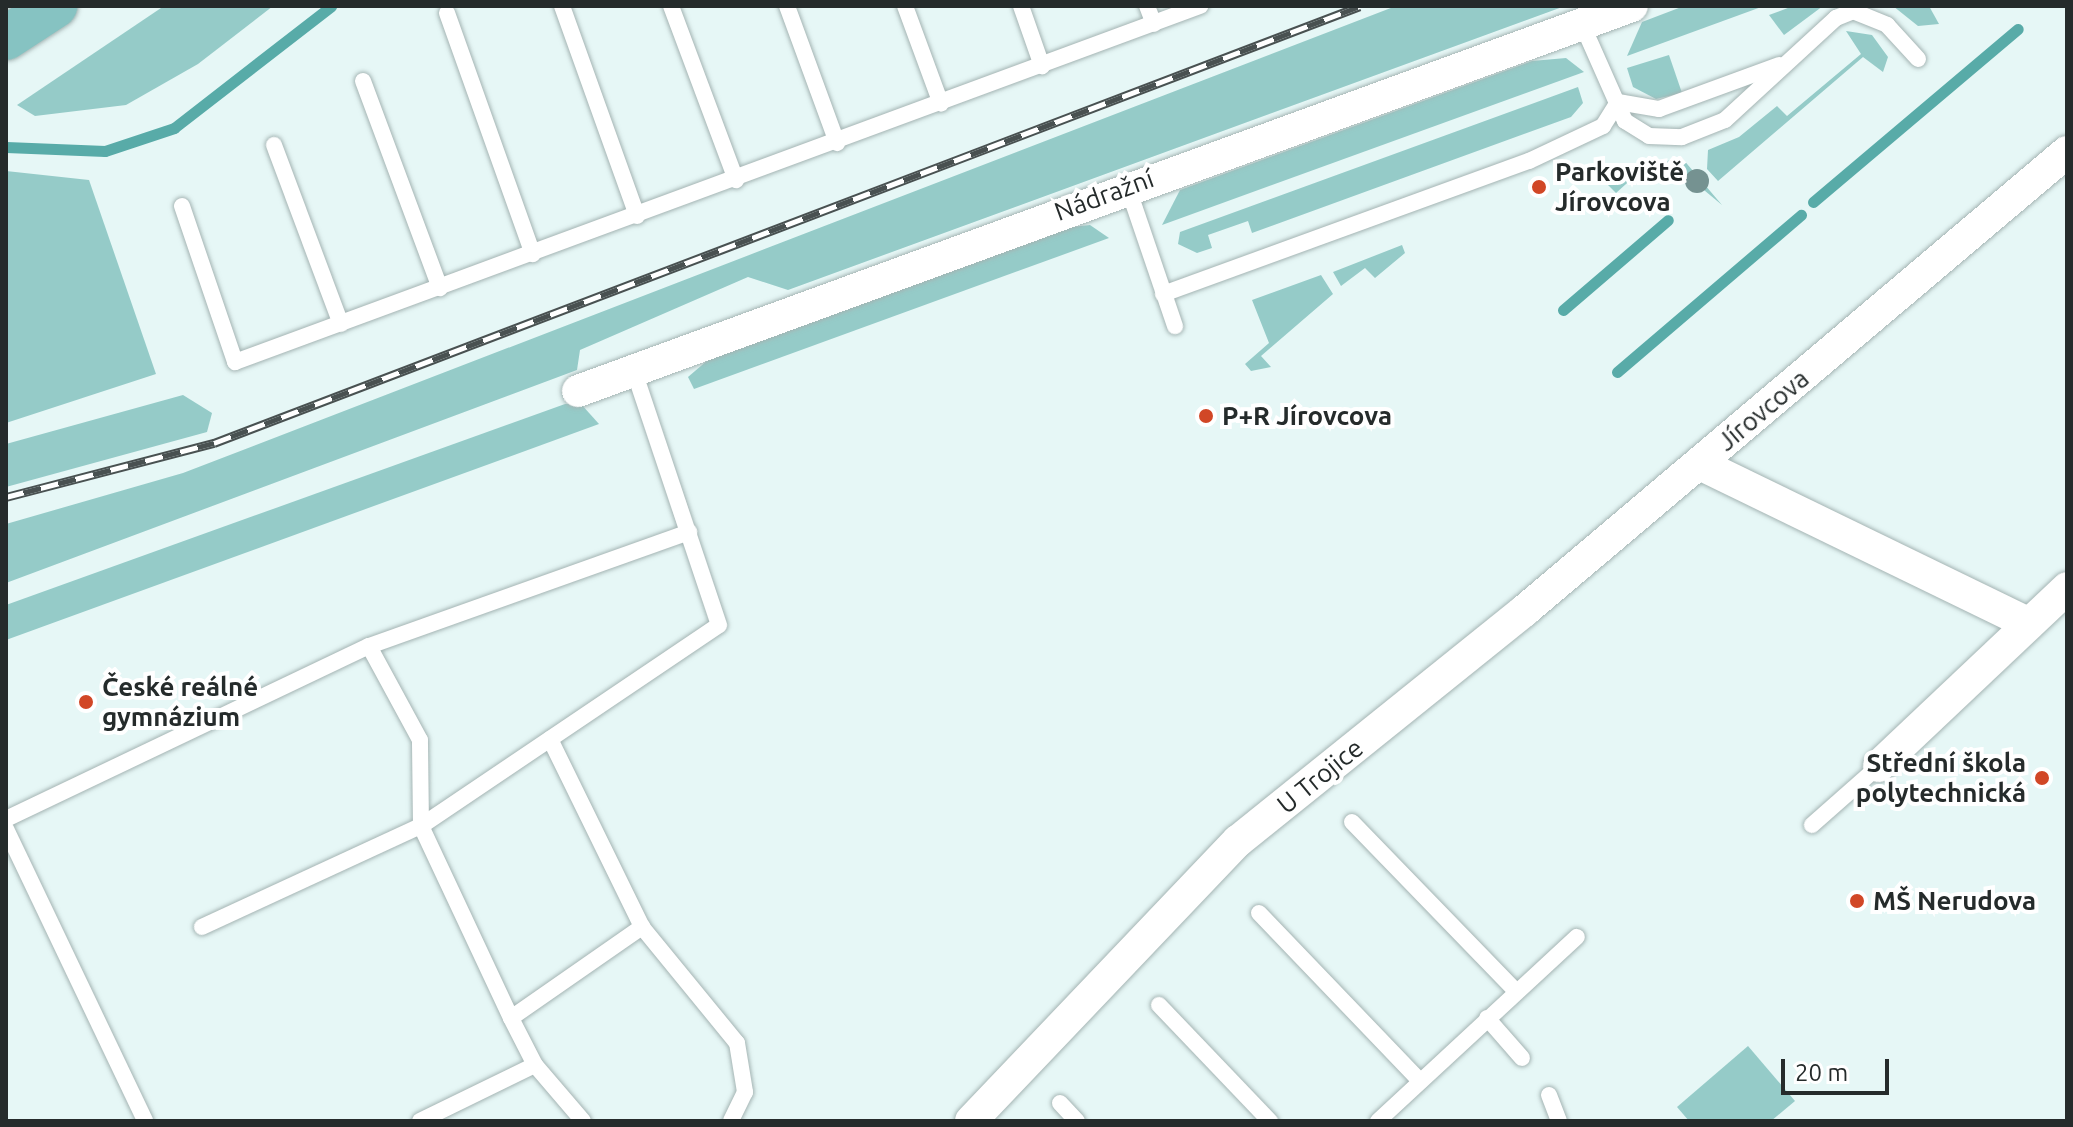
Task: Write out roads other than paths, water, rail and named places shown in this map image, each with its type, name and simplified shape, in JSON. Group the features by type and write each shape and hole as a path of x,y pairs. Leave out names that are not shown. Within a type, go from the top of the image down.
{"main road":[{"path":"6,38 55,6"}],"street":[{"name":"Nádražní","path":"578,391 1127,186 1632,6"},
{"name":"Jírovcova","path":"2027,623 1700,464 2067,152"},
{"name":"U Trojice","path":"971,1121 1238,841 1700,464"},
{"path":"1879,766 2067,588"}],"lane":[{"path":"562,6 637,216"},
{"path":"671,6 736,180"},
{"path":"787,6 837,143"},
{"path":"905,6 941,104"},
{"path":"1021,6 1042,66"},
{"path":"1147,6 1154,24"},
{"path":"182,206 235,362 837,143 1200,6"},
{"path":"1618,102 1659,109 1781,65 1853,11 1887,25 1918,59"},
{"path":"447,13 533,254"},
{"path":"1582,24 1632,130 1682,137 1725,120 1759,96 1781,65"},
{"path":"363,81 440,288"},
{"path":"1163,294 1555,150 1603,126 1618,102"},
{"path":"274,145 341,324"},
{"path":"1127,186 1175,326"},
{"path":"202,927 421,826 719,625 633,368"},
{"path":"6,819 369,646 689,532"},
{"path":"369,646 420,740 421,826 535,1065 583,1121"},
{"path":"550,739 642,927 737,1043 745,1092 731,1121"},
{"path":"1812,825 1879,766"},
{"path":"1352,822 1516,991"},
{"path":"6,829 145,1121"},
{"path":"1259,913 1420,1081"},
{"path":"511,1018 642,927"},
{"path":"1378,1121 1577,937"},
{"path":"1159,1005 1270,1121"},
{"path":"1487,1018 1522,1058"},
{"path":"420,1121 535,1065"},
{"path":"1549,1095 1559,1121"},
{"path":"1060,1103 1077,1121"}],"waterway":[{"path":"6,147 105,151 174,128 331,6"},
{"path":"1813,202 2018,29"},
{"path":"1617,372 1801,215"},
{"path":"1563,310 1668,220"}],"railway":[{"path":"6,497 214,443 1360,6"}],"place":[{"name":"Parkoviště Jírovcova","path":"1539,187"},
{"name":"P+R Jírovcova","path":"1206,416"},
{"name":"České reálné gymnázium","path":"86,702"},
{"name":"Střední škola polytechnická","path":"2042,778"},
{"name":"MŠ Nerudova","path":"1857,901"}]}
